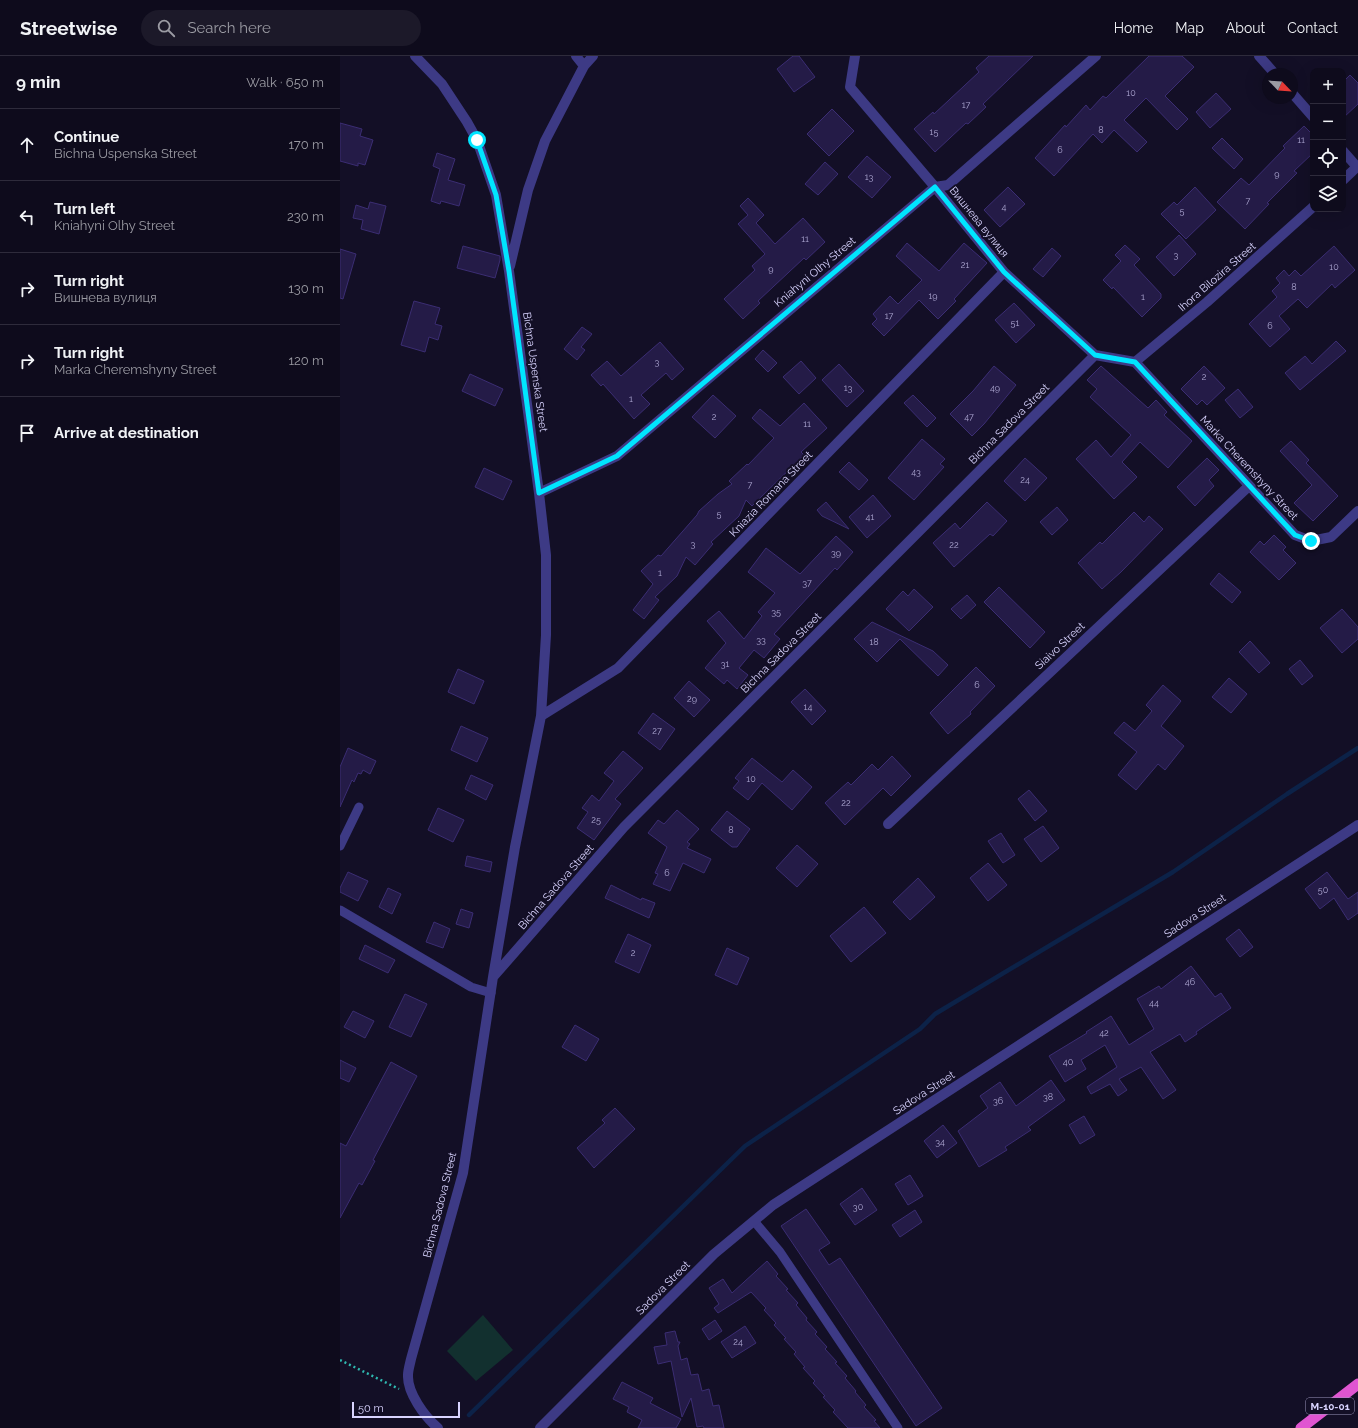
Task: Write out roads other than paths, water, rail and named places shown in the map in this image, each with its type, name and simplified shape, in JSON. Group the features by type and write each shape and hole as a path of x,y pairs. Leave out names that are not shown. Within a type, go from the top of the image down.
{"highway":[{"name":"М-10-01","path":"1301,1428 1358,1384"}],"street":[{"name":"Bichna Uspenska Street","path":"415,56 442,84 477,140 496,195 509,271 546,555 546,635 541,716"},
{"path":"576,56 584,66"},
{"path":"509,271 528,190 545,141 584,66 593,56"},
{"name":"Вишнева вулиця","path":"855,56 850,87 935,187 1004,272 1095,355"},
{"name":"Kniahyni Olhy Street","path":"539,493 617,456 935,187 948,185 1096,56"},
{"path":"1259,56 1270,68"},
{"path":"1298,100 1310,114"},
{"path":"1346,154 1358,167 1346,177"},
{"name":"Ihora Bilozira Street","path":"1135,362 1208,302 1310,210"},
{"name":"Kniazia Romana Street","path":"541,716 618,668 1004,272"},
{"path":"1095,355 1135,362"},
{"name":"Bichna Sadova Street","path":"493,978 624,827 1095,355"},
{"name":"Marka Cheremshyny Street","path":"1135,362 1295,535 1311,541 1331,537 1358,511"},
{"name":"Siaivo Street","path":"888,824 1249,486"},
{"name":"Bichna Sadova Street","path":"438,1428 424,1414 413,1396 408,1376 411,1360 464,1173 493,978 515,847 541,716"},
{"name":"Sadova Street","path":"540,1428 714,1254 779,1201 1358,825"}],"lane":[{"path":"340,846 358,807"},
{"path":"340,910 471,987 491,993"},
{"path":"754,1221 780,1252 898,1428"}],"waterway":[{"path":"469,1415 745,1146 920,1029 935,1014 1173,872 1287,794 1358,748"}]}
